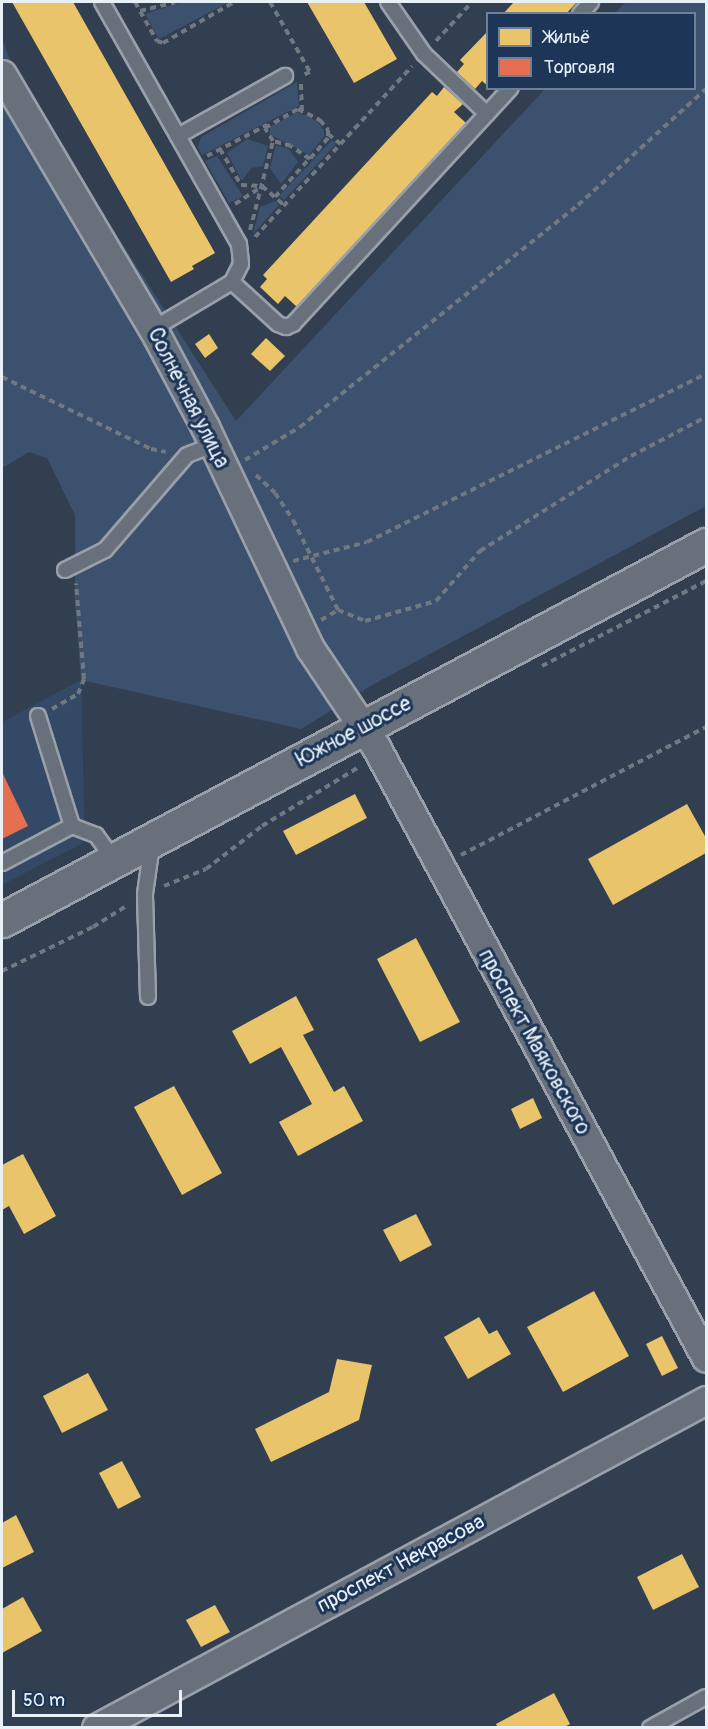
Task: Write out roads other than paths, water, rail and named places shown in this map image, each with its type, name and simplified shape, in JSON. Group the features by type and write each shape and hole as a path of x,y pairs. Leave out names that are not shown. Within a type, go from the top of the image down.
{"street":[{"name":"Солнечная улица","path":"2,74 153,329 213,445 302,632 328,678 370,737"},
{"name":"Южное шоссе","path":"2,920 152,840 370,737 706,545"},
{"name":"проспект Маяковского","path":"370,737 706,1358"},
{"name":"проспект Некрасова","path":"96,1728 706,1400"}],"lane":[{"path":"102,2 243,249 241,264 232,282 153,329"},
{"path":"388,2 424,54 487,114"},
{"path":"178,136 285,76"},
{"path":"232,282 278,324 293,324 509,90"},
{"path":"65,570 105,550 188,455 213,445"},
{"path":"38,716 72,826"},
{"path":"2,863 72,826 96,835 114,860"},
{"path":"148,997 145,894 152,840"},
{"path":"650,1728 706,1697"}]}
